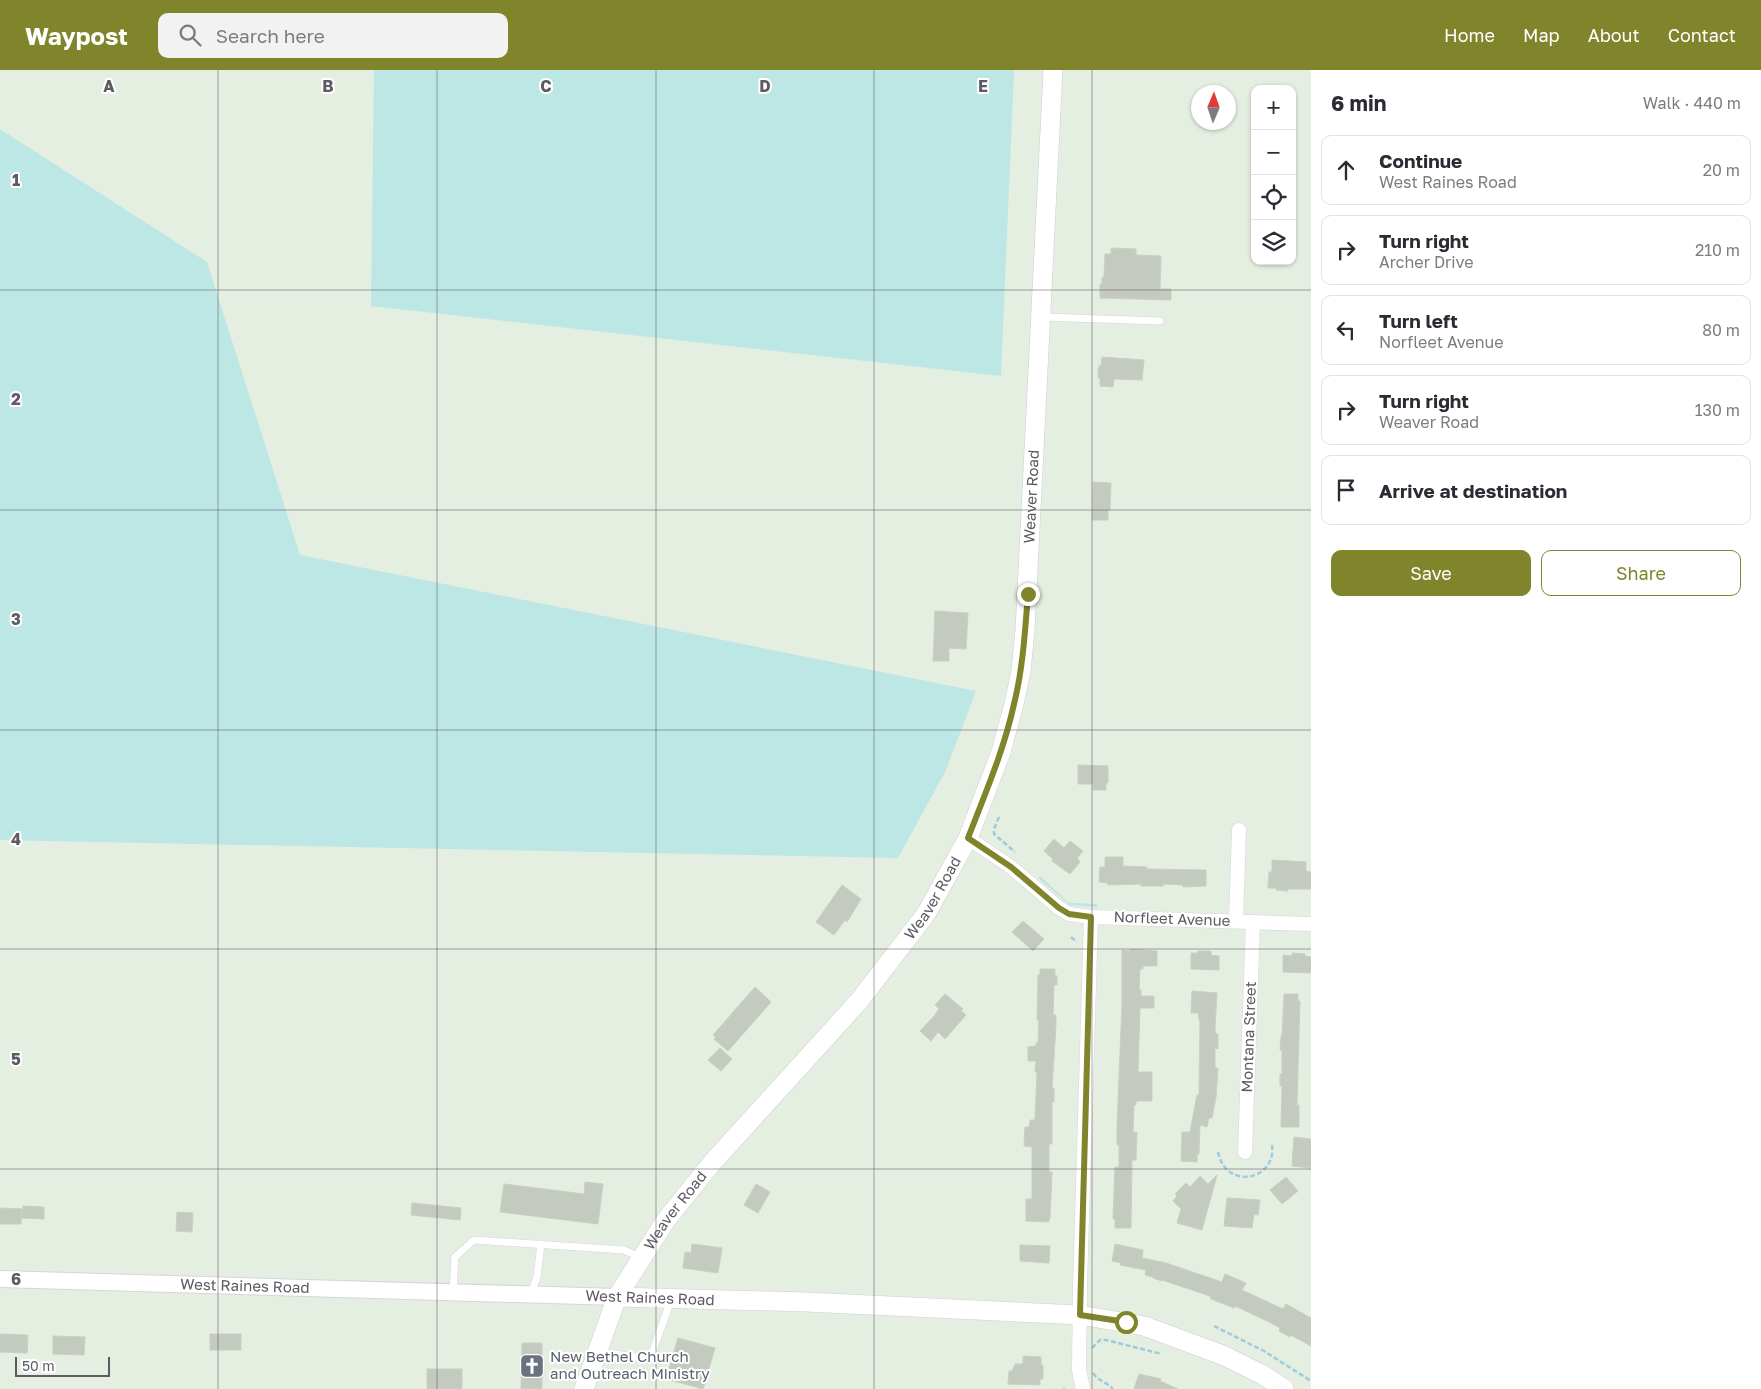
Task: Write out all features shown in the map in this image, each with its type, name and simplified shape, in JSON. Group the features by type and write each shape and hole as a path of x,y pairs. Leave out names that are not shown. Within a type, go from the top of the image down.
{"main road":[{"name":"Weaver Road","path":"584,1389 616,1297 671,1214 711,1164 859,1002 926,914 968,838 1001,752 1021,671 1028,594 1053,70"},
{"name":"West Raines Road","path":"616,1297 671,1300 806,1302 1080,1315 1144,1326 1225,1356 1264,1375 1284,1389"}],"street":[{"path":"1236,921 1239,830"},
{"name":"Norfleet Avenue","path":"968,838 1011,867 1059,908 1069,914 1091,917 1311,924"},
{"path":"1083,1389 1079,1370 1091,917"},
{"name":"Montana Street","path":"1245,1152 1253,922"},
{"name":"West Raines Road","path":"0,1278 616,1297"}],"lane":[{"path":"1041,317 1160,321"},
{"path":"453,1292 455,1257 474,1240 624,1250 642,1258"},
{"path":"531,1294 537,1277 541,1244"},
{"path":"597,1351 650,1359 671,1300"}],"path":[{"path":"999,817 994,834 1020,857"},
{"path":"1218,1152 1220,1160 1226,1169 1235,1175 1248,1177 1257,1175 1267,1167 1273,1154 1272,1144"},
{"path":"1214,1326 1264,1351 1311,1381"},
{"path":"1092,1351 1095,1344 1104,1340 1162,1354"},
{"path":"1091,1369 1098,1379 1110,1385 1113,1389"}],"shaded area":[{"path":"374,70 1014,70 1001,376 371,306"},
{"path":"0,129 207,262 300,555 976,691 946,770 898,858 0,840"},
{"path":"1040,876 1068,902 1097,904 1097,907 1070,905 1038,878"}],"building":[{"path":"1111,248 1136,249 1136,255 1161,256 1160,289 1171,289 1171,300 1100,298 1100,284 1102,284 1102,277 1104,277 1105,254 1111,254"},
{"path":"1102,357 1144,360 1142,380 1114,379 1113,387 1100,386 1098,370 1099,366 1101,366"},
{"path":"1093,482 1111,483 1108,520 1092,520"},
{"path":"935,611 968,613 966,649 949,648 949,661 933,661"},
{"path":"1078,765 1108,766 1106,790 1093,790 1093,784 1078,784"},
{"path":"1054,839 1064,848 1070,841 1083,851 1077,858 1080,862 1070,874 1052,861 1053,859 1044,851"},
{"path":"1105,857 1123,857 1123,866 1147,867 1147,869 1206,870 1206,886 1183,887 1183,885 1163,884 1163,886 1141,886 1141,884 1108,885 1108,883 1099,882 1100,867 1105,867"},
{"path":"1272,860 1306,862 1306,871 1311,872 1311,889 1288,889 1288,891 1268,888 1269,872 1272,872"},
{"path":"842,885 861,899 847,922 845,920 834,935 816,922"},
{"path":"1023,921 1044,939 1033,951 1012,932"},
{"path":"1130,949 1157,951 1157,966 1143,966 1143,969 1140,969 1139,990 1141,990 1141,996 1154,996 1154,1008 1140,1008 1138,1072 1152,1072 1152,1101 1136,1101 1136,1105 1134,1105 1133,1132 1137,1132 1136,1160 1132,1160 1131,1228 1115,1228 1115,1219 1113,1219 1115,1167 1119,1167 1117,1126 1122,1004 1122,950 1130,951"},
{"path":"1198,951 1211,951 1211,955 1219,956 1219,970 1191,969 1191,953 1198,953"},
{"path":"1292,953 1305,954 1305,956 1311,957 1311,973 1283,972 1283,955 1292,956"},
{"path":"1040,969 1055,969 1055,975 1057,976 1057,985 1054,985 1053,1015 1056,1015 1056,1025 1052,1088 1054,1088 1054,1102 1052,1102 1052,1144 1049,1144 1049,1172 1052,1172 1049,1222 1026,1221 1026,1199 1032,1199 1032,1147 1024,1146 1025,1127 1029,1127 1030,1120 1035,1120 1037,1072 1035,1072 1036,1061 1028,1061 1028,1047 1036,1046 1036,1043 1038,1043 1038,975 1040,975"},
{"path":"755,987 771,1002 728,1051 714,1039 716,1037 713,1035"},
{"path":"1192,991 1217,993 1215,1028 1216,1034 1218,1034 1218,1049 1215,1048 1215,1068 1218,1068 1216,1097 1212,1118 1209,1118 1207,1127 1200,1125 1197,1162 1181,1161 1182,1132 1190,1132 1197,1095 1199,1095 1200,1020 1198,1013 1191,1013"},
{"path":"945,994 963,1009 961,1011 966,1015 945,1039 938,1032 931,1041 920,1031 935,1015 939,1009 935,1005"},
{"path":"1284,994 1298,994 1298,1001 1300,1001 1297,1105 1299,1105 1299,1127 1281,1127 1282,1086 1280,1086 1280,1074 1282,1074 1282,1050 1280,1050"},
{"path":"720,1048 732,1059 721,1071 708,1060"},
{"path":"1294,1137 1311,1139 1311,1168 1292,1166"},
{"path":"1217,1175 1202,1230 1177,1223 1181,1209 1173,1201 1177,1196 1175,1194 1186,1183 1190,1187 1200,1176 1208,1184"},
{"path":"1286,1177 1298,1191 1282,1204 1270,1190"},
{"path":"585,1182 603,1184 598,1224 500,1212 504,1184 584,1194"},
{"path":"756,1184 770,1192 758,1213 744,1205"},
{"path":"1227,1198 1260,1200 1258,1215 1254,1214 1252,1228 1224,1226"},
{"path":"412,1203 461,1208 460,1220 411,1215"},
{"path":"23,1206 44,1207 44,1219 22,1218"},
{"path":"0,1208 22,1209 21,1224 0,1224"},
{"path":"177,1212 193,1213 192,1232 176,1231"},
{"path":"692,1244 722,1248 718,1273 683,1268 685,1252 691,1253"},
{"path":"1115,1244 1143,1250 1142,1258 1166,1263 1222,1282 1225,1274 1246,1283 1242,1290 1283,1309 1286,1304 1311,1318 1311,1346 1291,1335 1290,1337 1279,1331 1280,1328 1235,1306 1234,1308 1211,1299 1210,1296 1145,1275 1146,1270 1120,1265 1121,1263 1112,1261"},
{"path":"1020,1245 1050,1246 1049,1263 1020,1261"},
{"path":"0,1334 28,1335 27,1353 0,1352"},
{"path":"210,1334 241,1334 241,1350 210,1350"},
{"path":"53,1336 85,1337 84,1355 53,1354"},
{"path":"678,1338 715,1348 703,1389 666,1379"},
{"name":"New Bethel Church and Outreach Ministry","path":"522,1343 542,1343 542,1389 521,1389"},
{"path":"1023,1356 1041,1357 1043,1379 1040,1379 1040,1385 1008,1384 1009,1371 1012,1371 1015,1364 1023,1364"},
{"path":"427,1369 462,1369 462,1389 427,1389"},
{"path":"1139,1374 1161,1379 1160,1381 1178,1389 1134,1389"}],"place":[{"name":"New Bethel Church and Outreach Ministry","path":"532,1366"}],"route":[{"path":"1028,594 1021,671 1014,704 1001,752 968,838 1011,867 1059,908 1069,914 1091,917 1080,1315 1126,1322"}]}
